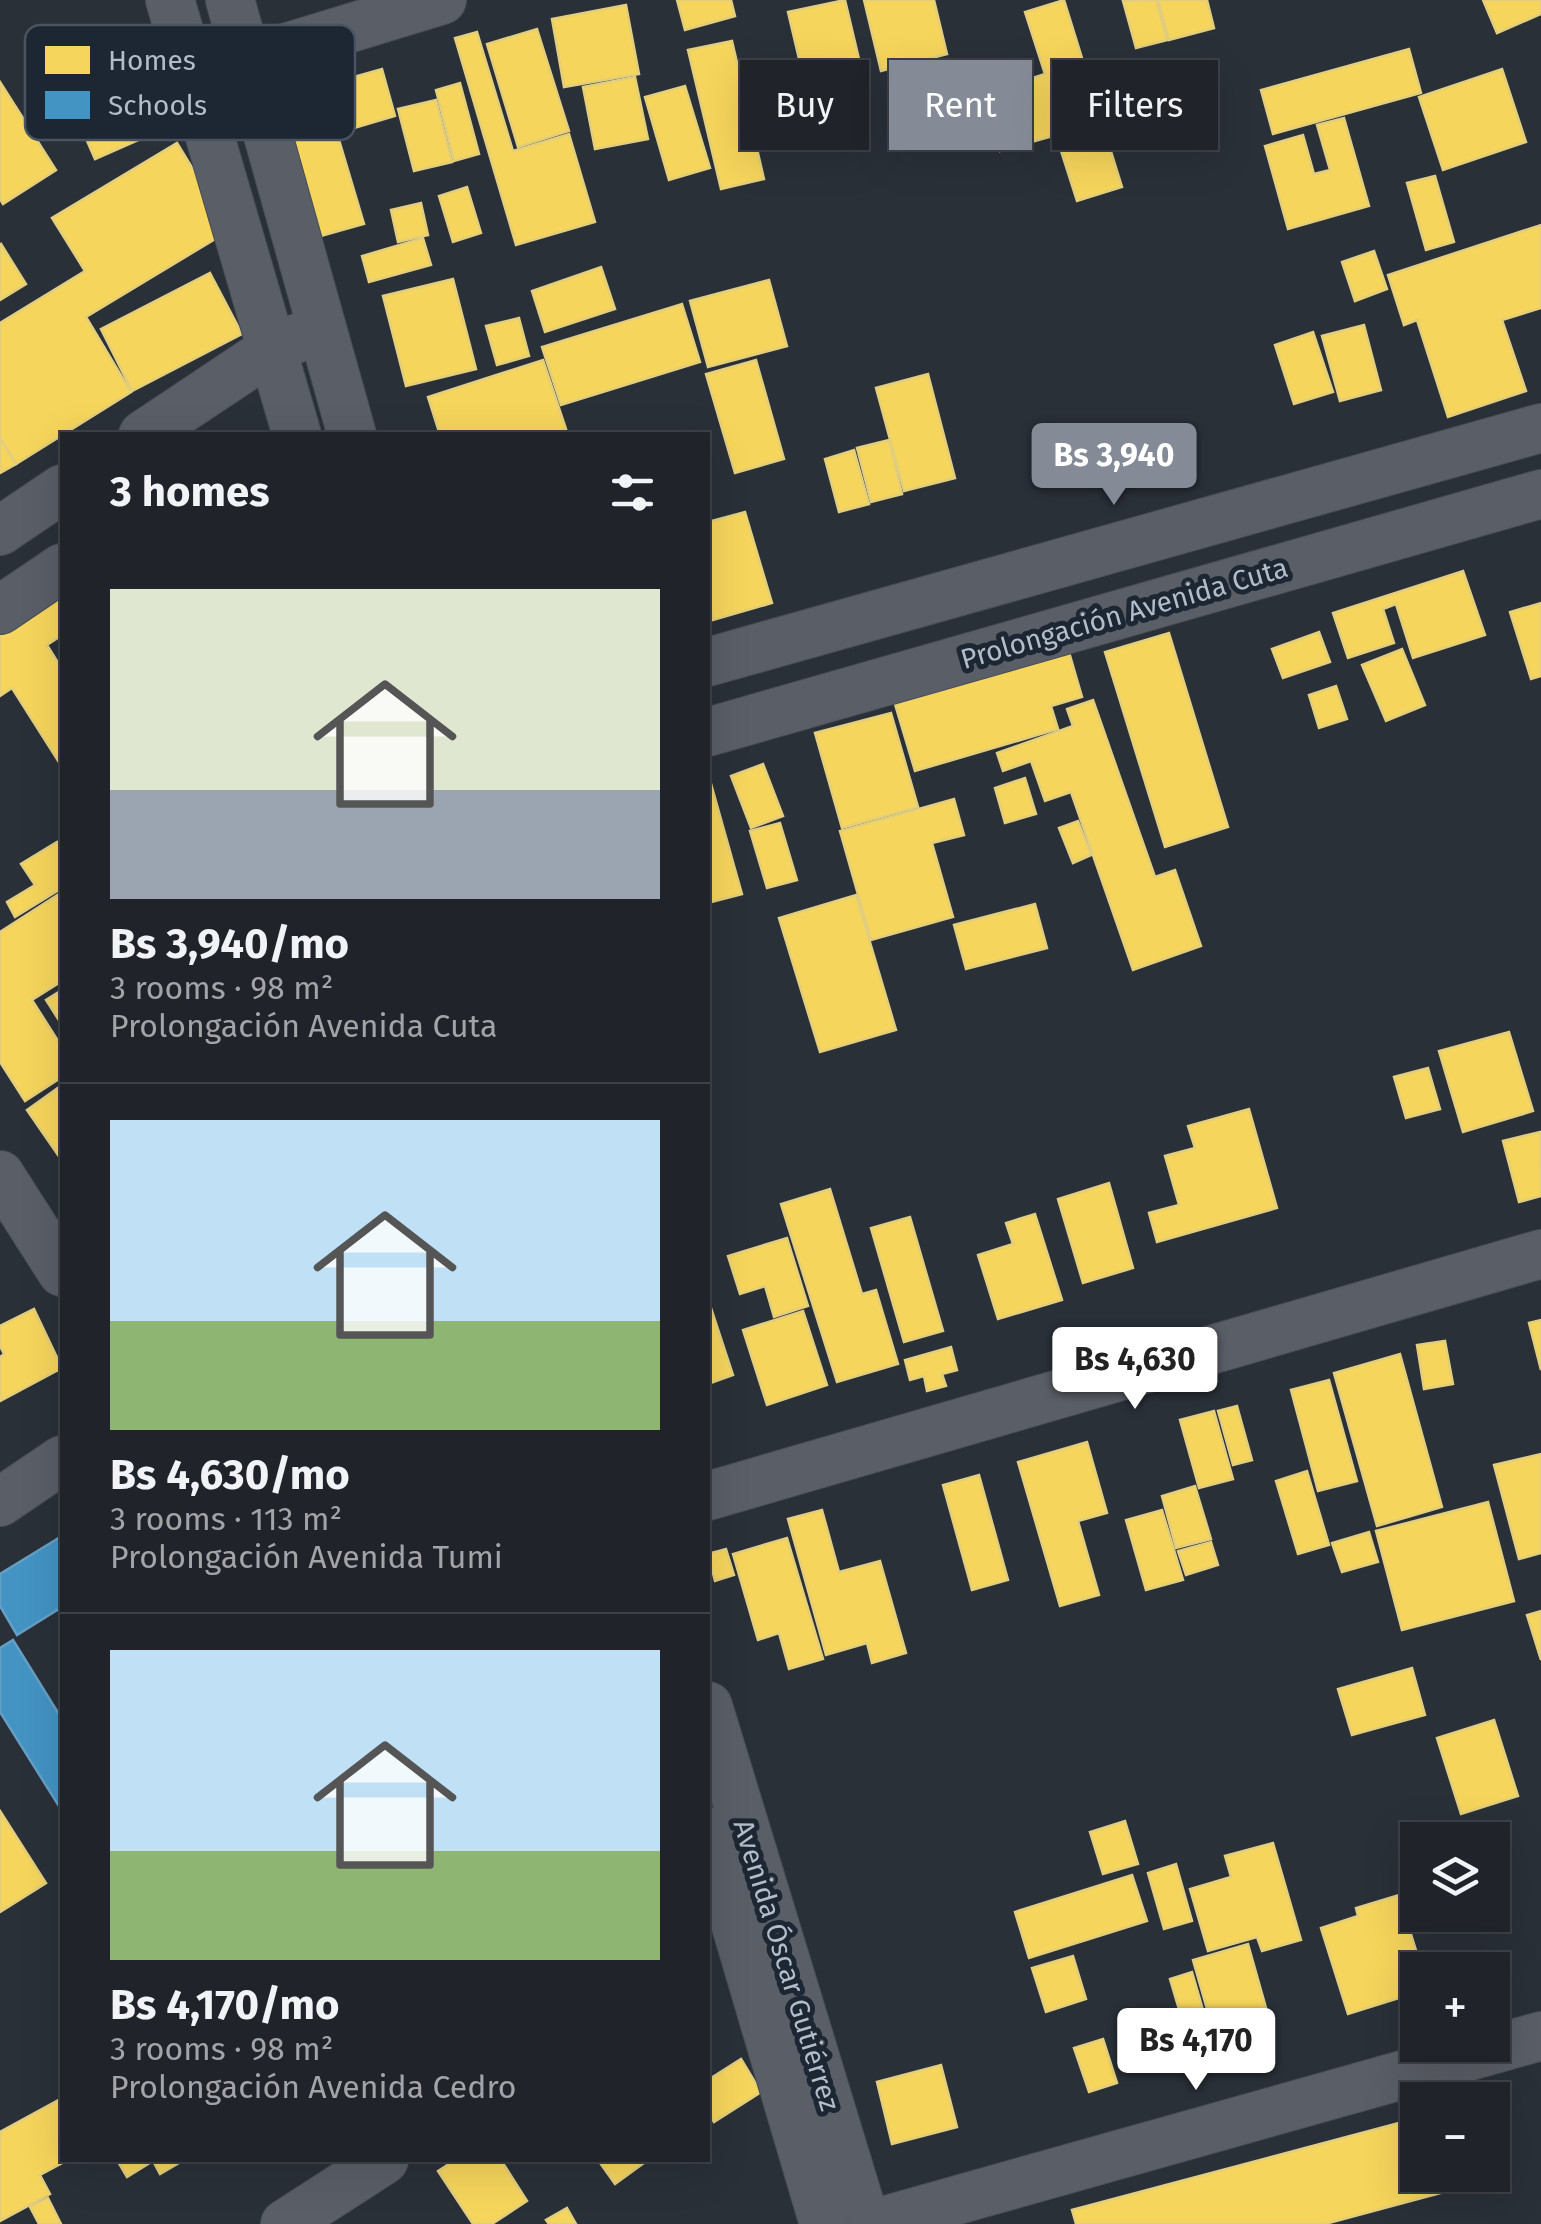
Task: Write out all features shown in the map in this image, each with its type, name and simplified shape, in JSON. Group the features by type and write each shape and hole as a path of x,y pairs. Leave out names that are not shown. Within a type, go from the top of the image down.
{"street":[{"path":"170,0 177,25"},
{"path":"230,0 238,25"},
{"path":"355,27 442,0"},
{"path":"211,140 272,349 283,428 346,418 270,140"},
{"path":"148,432 272,349 321,328"},
{"path":"710,661 1541,428"},
{"path":"0,531 60,490"},
{"name":"Prolongación Avenida Cuta","path":"710,731 1541,494"},
{"path":"0,610 60,569"},
{"path":"0,1175 60,1269"},
{"path":"710,1495 1541,1254"},
{"path":"0,1502 60,1461"},
{"name":"Avenida Óscar Gutiérrez","path":"710,1720 742,1944 869,2224"},
{"name":"Avenida Óscar Gutiérrez","path":"710,1838 824,2224"},
{"path":"869,2224 1541,2036"},
{"path":"285,2224 381,2162"}],"building: Homes":[{"path":"677,0 731,0 735,16 685,30"},
{"path":"845,0 859,60 799,60 788,12"},
{"path":"864,0 934,0 947,54 924,60 889,60 889,69 881,71"},
{"path":"1064,0 1083,60 1052,60 1052,136 1032,142 1032,78 1045,74 1025,12"},
{"path":"1156,0 1167,40 1136,48 1123,1"},
{"path":"1158,0 1207,0 1214,28 1169,40"},
{"path":"1483,0 1541,0 1541,14 1497,33"},
{"path":"626,5 639,74 564,87 552,19"},
{"path":"537,29 569,131 518,147 487,44"},
{"path":"477,32 513,151 569,134 595,222 516,245 455,38"},
{"path":"732,41 740,76 740,150 757,150 764,179 721,189 688,50"},
{"path":"1409,49 1421,93 1273,134 1261,90"},
{"path":"382,69 395,116 355,128 355,77"},
{"path":"1502,69 1526,142 1443,170 1419,97"},
{"path":"635,77 648,139 595,149 583,87"},
{"path":"0,82 25,121 25,140 37,140 56,170 3,204"},
{"path":"460,83 479,154 454,161 436,90"},
{"path":"685,86 710,168 669,180 645,97"},
{"path":"436,100 452,162 414,171 398,109"},
{"path":"1344,118 1369,206 1288,229 1265,146 1303,135 1314,174 1330,170 1317,125"},
{"path":"87,140 138,140 95,159"},
{"path":"294,140 339,140 364,224 321,236"},
{"path":"177,143 230,230 86,317 131,392 67,432 60,432 60,436 16,464 0,438 0,323 85,271 52,218"},
{"path":"1061,150 1111,150 1122,187 1077,201"},
{"path":"1435,176 1454,242 1426,250 1407,183"},
{"path":"467,187 481,233 453,242 439,196"},
{"path":"421,203 428,235 398,242 391,210"},
{"path":"1541,225 1541,308 1502,320 1526,391 1448,417 1417,320 1404,325 1388,275"},
{"path":"423,238 431,265 369,282 362,256"},
{"path":"0,245 26,284 0,300"},
{"path":"1374,251 1387,289 1355,301 1342,262"},
{"path":"601,267 615,309 545,332 532,291"},
{"path":"210,273 242,334 132,391 101,329"},
{"path":"453,279 476,369 406,386 383,296"},
{"path":"769,280 787,346 708,367 690,301"},
{"path":"682,304 700,362 561,405 542,347"},
{"path":"519,318 529,356 497,365 486,326"},
{"path":"1364,325 1381,390 1340,401 1322,336"},
{"path":"1313,332 1333,392 1294,404 1275,345"},
{"path":"543,360 566,429 439,432 428,397"},
{"path":"756,360 784,459 735,473 706,374"},
{"path":"928,374 955,478 904,491 876,388"},
{"path":"0,438 16,464 0,473"},
{"path":"889,440 902,494 871,502 857,448"},
{"path":"854,450 869,504 839,512 825,459"},
{"path":"745,512 772,603 713,620 710,521"},
{"path":"1463,571 1485,635 1413,658 1396,604 1383,609 1394,643 1348,658 1333,613"},
{"path":"58,594 60,636 47,645 60,666 60,764 12,688 0,696 0,632"},
{"path":"1541,603 1541,676 1531,679 1510,612"},
{"path":"1319,632 1330,662 1283,678 1272,649"},
{"path":"1169,633 1228,827 1165,847 1105,652"},
{"path":"1402,649 1425,705 1386,721 1362,665"},
{"path":"1069,652 1082,697 1051,706 1058,729 915,771 895,704"},
{"path":"1336,686 1347,719 1319,728 1309,695"},
{"path":"1093,700 1155,877 1175,870 1201,946 1133,970 1071,792 1045,801 1031,761 1003,771 997,753 1073,726 1067,709"},
{"path":"891,713 918,807 842,828 815,733"},
{"path":"763,764 783,816 751,828 731,776"},
{"path":"1025,778 1036,814 1005,823 995,788"},
{"path":"710,780 742,894 710,902"},
{"path":"954,799 964,835 932,843 953,917 871,940 840,831"},
{"path":"1078,821 1091,855 1073,863 1059,828"},
{"path":"780,823 797,880 767,888 750,831"},
{"path":"57,842 60,847 60,889 15,917 7,902 35,885 21,864"},
{"path":"60,893 60,982 32,1000 60,1044 60,1078 25,1101 0,1062 0,932"},
{"path":"856,895 896,1030 820,1052 779,918"},
{"path":"1035,904 1047,948 966,969 954,925"},
{"path":"60,991 60,1022 46,1000"},
{"path":"1509,1032 1533,1111 1463,1132 1439,1051"},
{"path":"1428,1068 1440,1109 1406,1118 1394,1077"},
{"path":"60,1086 58,1155 27,1110"},
{"path":"1249,1109 1277,1208 1157,1242 1149,1213 1179,1205 1165,1156 1195,1148 1188,1126"},
{"path":"1540,1132 1541,1196 1519,1202 1503,1141"},
{"path":"1109,1183 1133,1268 1083,1283 1058,1199"},
{"path":"830,1189 862,1294 876,1290 898,1364 837,1382 781,1204"},
{"path":"1035,1214 1062,1300 998,1319 978,1255 1013,1244 1006,1223"},
{"path":"910,1217 943,1331 904,1342 871,1228"},
{"path":"787,1238 808,1306 774,1317 765,1286 740,1294 728,1256"},
{"path":"710,1305 733,1375 710,1383"},
{"path":"34,1309 60,1369 0,1401 0,1357 4,1354 0,1326"},
{"path":"803,1311 827,1385 767,1405 743,1330"},
{"path":"1541,1320 1541,1370 1529,1323"},
{"path":"1445,1341 1453,1384 1424,1389 1417,1345"},
{"path":"951,1347 957,1370 942,1374 946,1386 927,1391 924,1376 910,1380 905,1360"},
{"path":"1400,1354 1442,1507 1377,1526 1334,1373"},
{"path":"1329,1380 1357,1481 1318,1491 1291,1390"},
{"path":"1237,1406 1252,1460 1233,1465 1218,1411"},
{"path":"1214,1411 1233,1479 1199,1488 1180,1420"},
{"path":"1087,1442 1107,1513 1078,1521 1099,1595 1060,1606 1018,1462"},
{"path":"1541,1454 1541,1553 1519,1559 1494,1465"},
{"path":"1307,1471 1329,1545 1298,1554 1276,1481"},
{"path":"979,1475 1008,1580 972,1590 943,1485"},
{"path":"1195,1486 1211,1539 1176,1548 1162,1496"},
{"path":"1488,1502 1514,1601 1402,1630 1376,1531"},
{"path":"822,1510 839,1572 880,1561 906,1653 872,1663 867,1643 826,1655 788,1519"},
{"path":"1162,1510 1183,1580 1146,1590 1126,1520"},
{"path":"1369,1532 1378,1562 1342,1572 1332,1543"},
{"path":"787,1538 823,1659 789,1669 779,1633 758,1640 733,1554"},
{"path":"1211,1542 1218,1565 1186,1575 1178,1551"},
{"path":"726,1549 734,1575 715,1581 710,1553"},
{"path":"1541,1611 1541,1660 1527,1615"},
{"path":"1412,1668 1425,1715 1352,1735 1338,1689"},
{"path":"1494,1720 1518,1796 1461,1814 1437,1738"},
{"path":"0,1811 46,1883 0,1912"},
{"path":"1125,1821 1138,1864 1103,1874 1090,1832"},
{"path":"1273,1843 1301,1940 1262,1951 1257,1937 1208,1951 1190,1889 1231,1877 1225,1856"},
{"path":"1176,1864 1192,1921 1164,1929 1148,1873"},
{"path":"1132,1875 1147,1921 1029,1958 1015,1912"},
{"path":"1399,1895 1400,1932 1410,1932 1416,1952 1400,1952 1400,1998 1348,2014 1321,1928 1358,1916 1356,1908"},
{"path":"1248,1944 1266,2008 1211,2023 1193,1960"},
{"path":"1073,1956 1086,1999 1046,2012 1032,1968"},
{"path":"1192,1972 1203,2010 1181,2016 1170,1979"},
{"path":"1103,2039 1117,2083 1089,2092 1074,2048"},
{"path":"741,2059 761,2092 714,2122 710,2115 710,2079"},
{"path":"941,2065 957,2127 892,2144 877,2082"},
{"path":"60,2099 60,2162 64,2162 40,2175 50,2194 0,2221 0,2132"},
{"path":"1400,2123 1400,2192 1444,2192 1325,2224 1076,2224 1072,2210"},
{"path":"118,2162 151,2162 127,2177"},
{"path":"154,2162 181,2162 160,2174"},
{"path":"452,2162 502,2162 527,2201 492,2224 473,2224 438,2171"},
{"path":"599,2162 645,2162 615,2184"},
{"path":"48,2198 61,2224 39,2224 30,2207"},
{"path":"567,2208 576,2224 549,2224 546,2220"}],"building: Schools":[{"path":"60,1537 60,1608 17,1635 0,1606 0,1574"},
{"path":"13,1640 60,1716 60,1808 0,1712 0,1648"}]}
